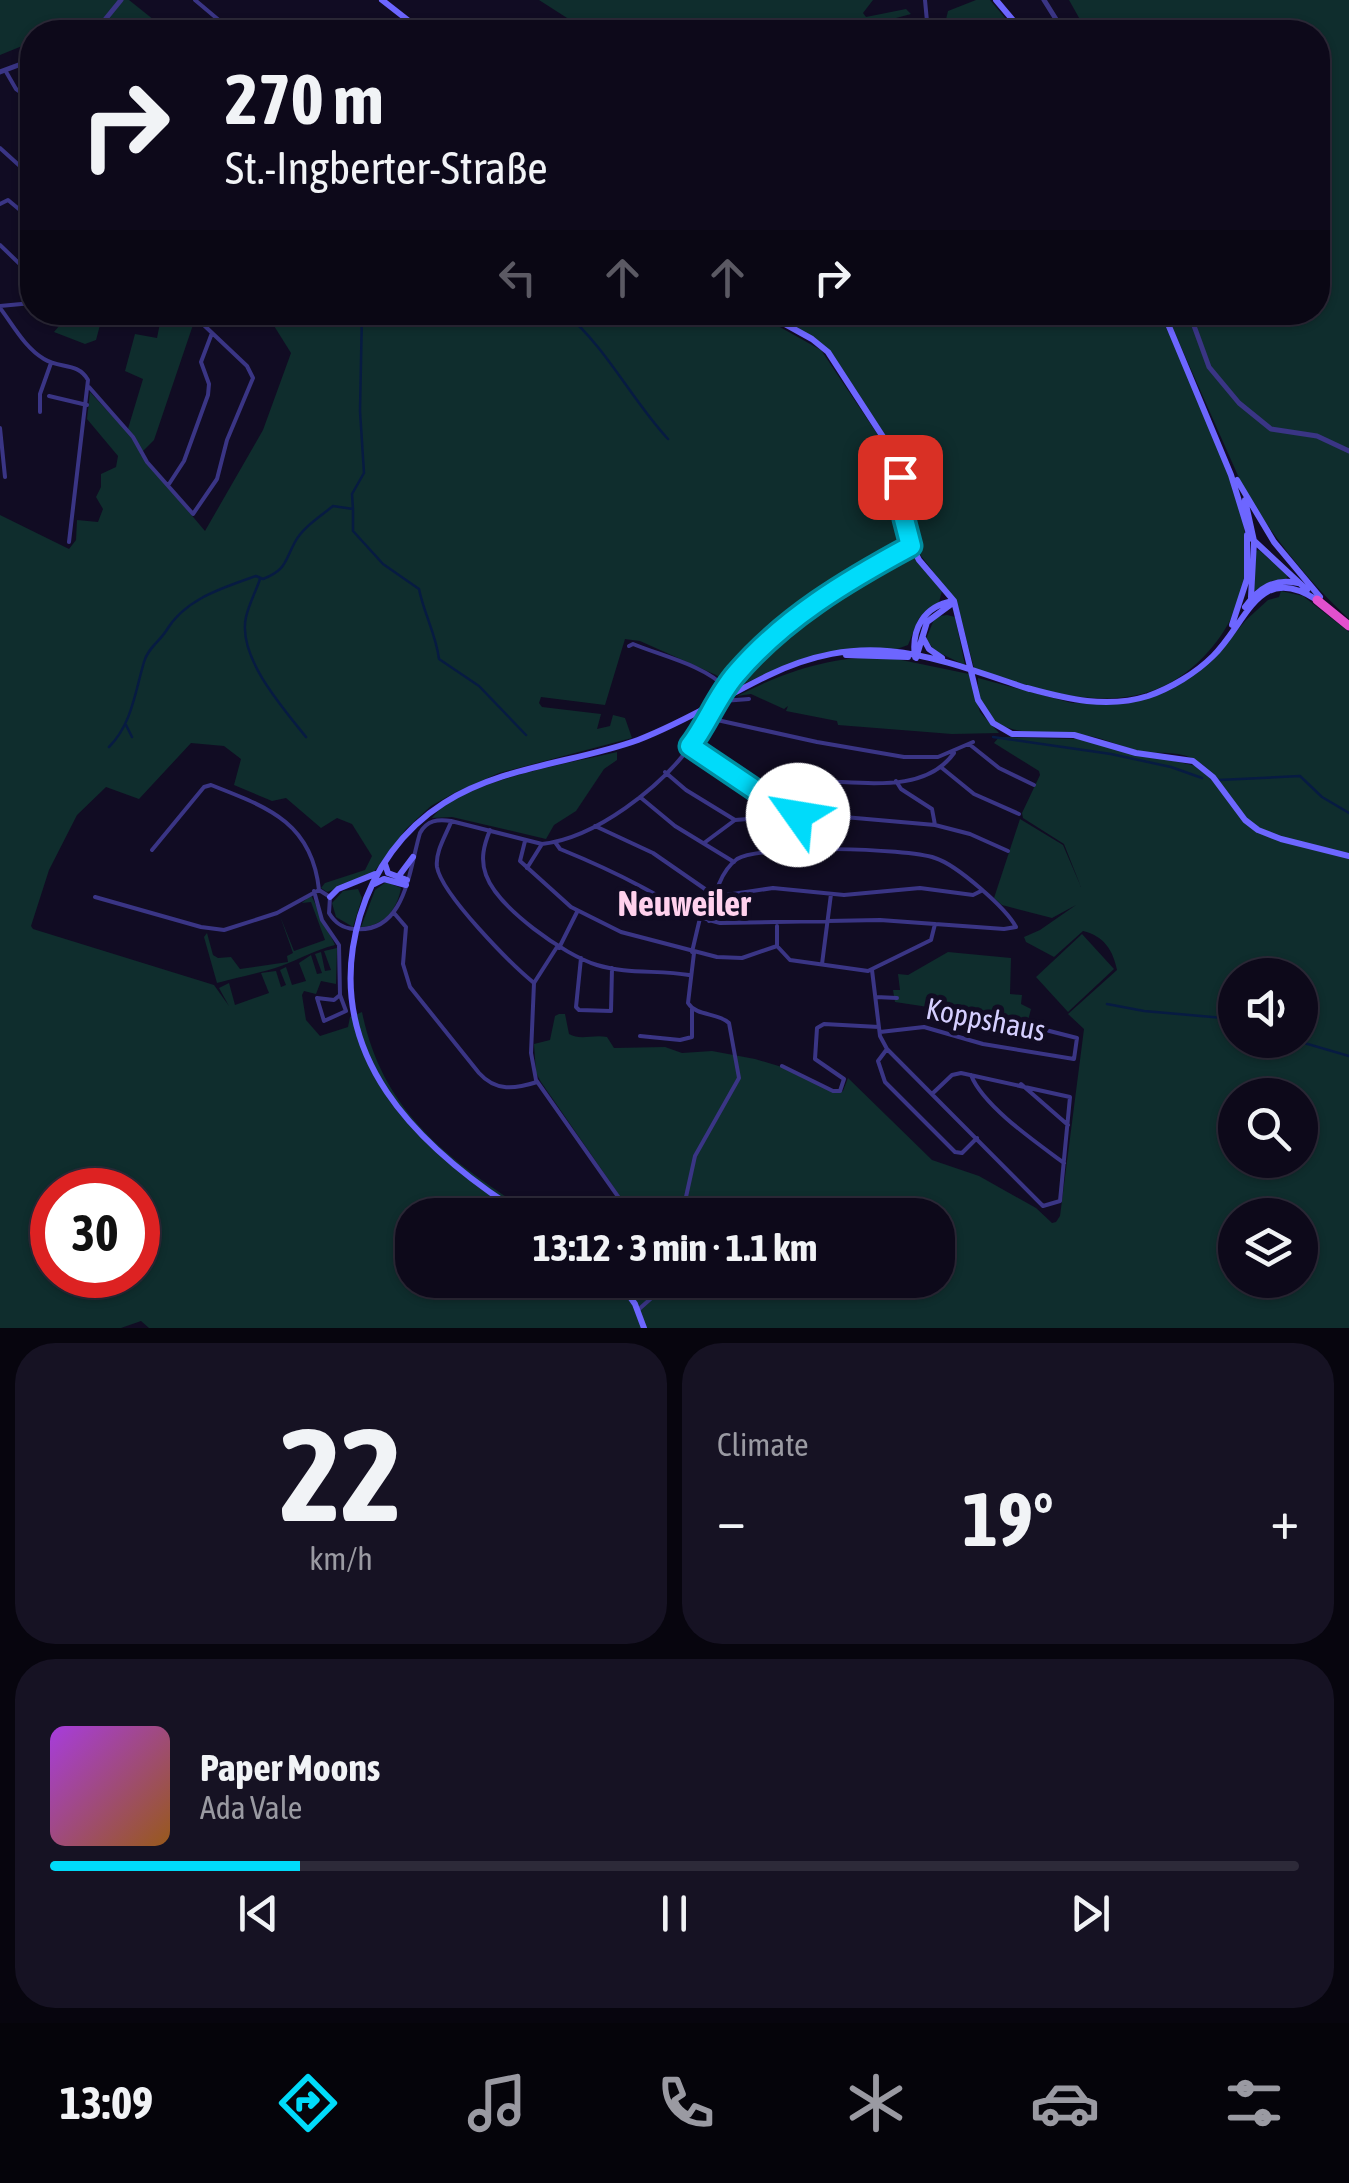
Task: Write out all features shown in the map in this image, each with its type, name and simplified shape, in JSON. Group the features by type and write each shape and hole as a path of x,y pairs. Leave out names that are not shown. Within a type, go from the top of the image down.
{"highway":[{"path":"1319,598 1349,624"}],"main road":[{"path":"382,0 407,20"},
{"path":"996,0 1012,20"},
{"path":"785,325 823,347 859,396 894,459 911,546 954,601 978,700 988,718 1012,734 1082,736 1136,752 1185,758 1206,770 1245,820 1258,830 1281,840 1349,856"},
{"path":"1169,325 1242,489 1274,542 1319,598"},
{"path":"1208,416 1254,541 1319,598"},
{"path":"1242,489 1254,541 1251,599 1246,612"},
{"path":"1232,625 1247,578 1246,524"},
{"path":"1200,666 1251,599 1273,583 1300,584"},
{"path":"939,609 943,586"},
{"path":"501,1198 440,1154 410,1124 381,1085 364,1051 354,1018 350,974 364,902 387,858 422,819 465,791 504,776 644,738 811,658 876,649 900,651 1029,689 1078,700 1121,701 1157,692 1200,666 1216,653 1263,594 1281,586 1319,598"},
{"path":"916,655 923,616 954,601"},
{"path":"939,609 960,618"},
{"path":"900,651 919,636"},
{"path":"919,636 930,649 961,668"},
{"path":"778,671 849,655 916,655"},
{"path":"404,881 414,857"},
{"path":"387,858 385,871 404,881"},
{"path":"330,896 379,870"},
{"path":"370,889 384,879 404,881"},
{"path":"351,884 362,887 364,902"},
{"path":"630,1298 644,1328"}],"street":[{"path":"105,20 122,0"},
{"path":"195,0 219,20"},
{"path":"3,71 20,92"},
{"path":"0,148 20,166"},
{"path":"0,245 20,264"},
{"path":"0,307 30,348 51,362 82,371 89,386 138,444 147,462 193,514 217,479 227,440 253,378 251,370 204,325"},
{"path":"1194,325 1209,367 1238,403 1271,429 1317,436 1349,451"},
{"path":"169,484 184,461 210,387 200,362 212,333"},
{"path":"40,412 40,394 51,362"},
{"path":"69,542 89,386"},
{"path":"49,396 86,404"},
{"path":"0,428 5,477"},
{"path":"414,857 425,826 437,820 542,844 595,826 640,797 665,772 690,746 737,672 810,605 911,546"},
{"path":"630,646 685,665 720,681 726,688"},
{"path":"720,698 749,699"},
{"path":"708,718 923,759 955,752 970,743 999,768 1034,785"},
{"path":"690,746 769,796 831,850"},
{"path":"769,796 792,782 896,781 928,776 943,767 955,752"},
{"path":"938,757 943,767 974,794 1020,814"},
{"path":"665,772 735,820"},
{"path":"896,781 900,789 932,809 935,825"},
{"path":"152,850 204,787 211,784 265,806 298,832 314,866 322,920 339,944 340,994 346,1011 324,1021 317,998 334,1000 340,994"},
{"path":"640,797 668,821 734,862"},
{"path":"704,843 735,820 850,816 935,825 970,834 1008,851"},
{"path":"451,822 438,854 440,876 473,921 534,983"},
{"path":"595,826 661,858 716,895 772,888 831,894 920,888 973,896 981,891"},
{"path":"490,830 483,858 488,879 558,948 612,968 690,976"},
{"path":"524,841 520,859 527,868 578,911 608,927 693,952 737,958 777,946"},
{"path":"555,842 560,848 709,921 741,925 895,920 1016,927 952,866 930,856 831,850 757,852 734,862 725,872 709,921"},
{"path":"527,868 542,844"},
{"path":"317,890 330,896 329,913 335,922 344,928 370,928 394,914 404,881"},
{"path":"95,897 224,930 277,913 317,890"},
{"path":"822,964 831,894"},
{"path":"578,911 534,983 531,1053 537,1082 619,1198"},
{"path":"394,914 406,927 403,964 410,987 479,1073 501,1087 516,1088 537,1082"},
{"path":"640,1036 690,1038 694,1034 688,999 700,918"},
{"path":"777,924 777,946 790,960 872,970"},
{"path":"872,970 880,962 931,940 936,924"},
{"path":"581,958 576,988 579,1010 610,1011 612,968"},
{"path":"872,970 879,1030 888,1049 1043,1206 1060,1200 1070,1096 972,1075 952,1075 934,1093"},
{"path":"876,997 898,998"},
{"path":"685,1198 692,1163 738,1082 739,1071 729,1022 692,1009"},
{"path":"782,1066 840,1091 844,1079 815,1059 818,1028 824,1024 879,1030"},
{"name":"Koppshaus","path":"879,1030 924,1027 983,1044 1074,1059 1077,1038 1030,1026"},
{"path":"888,1049 878,1062 885,1082 956,1152 962,1153 978,1138"},
{"path":"972,1075 975,1084 1009,1119 1064,1163"},
{"path":"1020,1084 1068,1125"},
{"path":"638,1310 652,1298"}],"green space":[{"path":"0,0 129,0 154,20 20,20 20,47 0,55"},
{"path":"539,0 873,0 863,13 866,17 906,9 911,14 888,20 570,20"},
{"path":"976,0 990,0 1007,20 946,20 948,11"},
{"path":"1069,0 1349,0 1349,619 1291,557 1243,487 1171,325 1330,325 1330,20 1080,20"},
{"path":"60,325 100,325 96,340 85,344 54,332"},
{"path":"160,325 193,325 154,440 140,454 205,531 263,430 291,353 274,325 776,325 821,350 878,435 895,477 903,536 900,548 785,624 726,683 640,641 625,639 605,705 541,697 539,703 542,707 601,714 597,729 610,726 613,715 625,718 632,738 499,773 456,792 431,806 406,829 371,876 327,892 321,888 325,883 365,870 372,856 352,824 337,818 321,828 286,798 272,801 234,785 241,759 224,746 191,743 139,799 106,787 77,815 49,870 33,929 214,985 229,1006 219,988 229,983 235,1005 269,993 261,973 276,971 281,987 286,985 280,970 286,967 292,985 306,981 299,963 311,955 317,974 322,973 315,954 321,952 325,971 331,970 324,951 337,948 336,984 321,981 316,994 304,991 302,995 306,1020 320,1036 348,1027 350,1017 362,1012 386,1080 404,1108 449,1155 509,1198 395,1198 395,1298 955,1298 955,1198 621,1198 536,1073 534,1044 550,1040 555,1016 559,1014 565,1014 569,1034 607,1037 614,1048 665,1047 682,1053 712,1051 755,1059 782,1067 835,1093 843,1091 848,1078 932,1160 979,1176 1056,1222 1060,1216 1084,1029 1068,1014 1117,970 1106,945 1097,936 1083,931 1054,957 1026,942 1024,937 1076,905 1052,918 1002,905 994,898 1020,819 1063,845 1081,887 1064,844 1023,818 1039,771 994,743 999,737 1079,739 1196,766 1209,776 1247,825 1349,859 1349,1328 149,1328 141,1321 121,1328 0,1328 0,515 69,549 76,540 77,520 98,522 103,509 96,497 101,474 116,467 118,456 87,419 90,392 127,432 143,379 125,371 135,334 157,338"},
{"path":"786,325 1165,325 1223,456 1246,541 1241,594 1217,641 1191,668 1163,686 1134,696 1072,696 974,668 957,603 912,544 901,471 887,438 834,356"},
{"path":"1256,551 1288,576 1253,592"},
{"path":"905,554 913,557 942,591 939,602 919,618 908,645 823,653 730,690 754,660 814,607 858,577"},
{"path":"1281,591 1303,596 1349,632 1349,854 1288,840 1254,825 1212,774 1192,758 1140,751 1089,736 1016,730 1000,725 988,715 980,700 978,678 1072,703 1128,704 1209,664 1246,620 1268,600 1279,597"},
{"path":"935,617 955,617 965,665 935,651 926,639"},
{"path":"887,657 969,674 980,712 999,733 952,734 838,725 837,721 786,711 788,706 784,709 751,694 737,696 809,667 847,659"},
{"path":"617,752 617,760 604,769 576,811 554,825 546,839 452,817 432,818 446,805 490,784"},
{"path":"386,882 401,888 396,903 383,920 361,927 375,890"},
{"path":"358,889 362,898 353,927 336,917 332,903 343,891"},
{"path":"311,895 335,945 273,968 217,983 204,937 207,933 213,955 231,957 240,969 288,962 287,956 293,953 280,916 294,951 325,940 311,902 302,903"},
{"path":"1082,934 1114,969 1068,1012 1036,977"},
{"path":"948,952 1011,958 1010,994 1022,995 1021,1004 1031,1009 1025,1032 988,1032 968,1013 895,1002 893,990 900,990 898,974 908,975"}],"waterway":[{"path":"109,747 128,718 148,653 183,611 218,590 256,576 263,579 271,575 281,568 298,537 318,518 333,506 353,509 352,494 364,473 360,411 362,325"},
{"path":"578,325 668,439"},
{"path":"353,510 353,531 383,564 419,589 439,659 479,686 526,735"},
{"path":"260,579 246,617 248,649 264,681 306,737"},
{"path":"126,725 132,737"},
{"path":"993,737 1111,754 1202,778"},
{"path":"1219,780 1300,776 1322,797 1349,813"},
{"path":"1107,1004 1218,1018"},
{"path":"1318,1047 1349,1056"}],"district":[{"name":"Neuweiler","path":"684,903"}],"route":[{"path":"798,815 690,746 737,672 801,613 911,546 900,477"}]}
